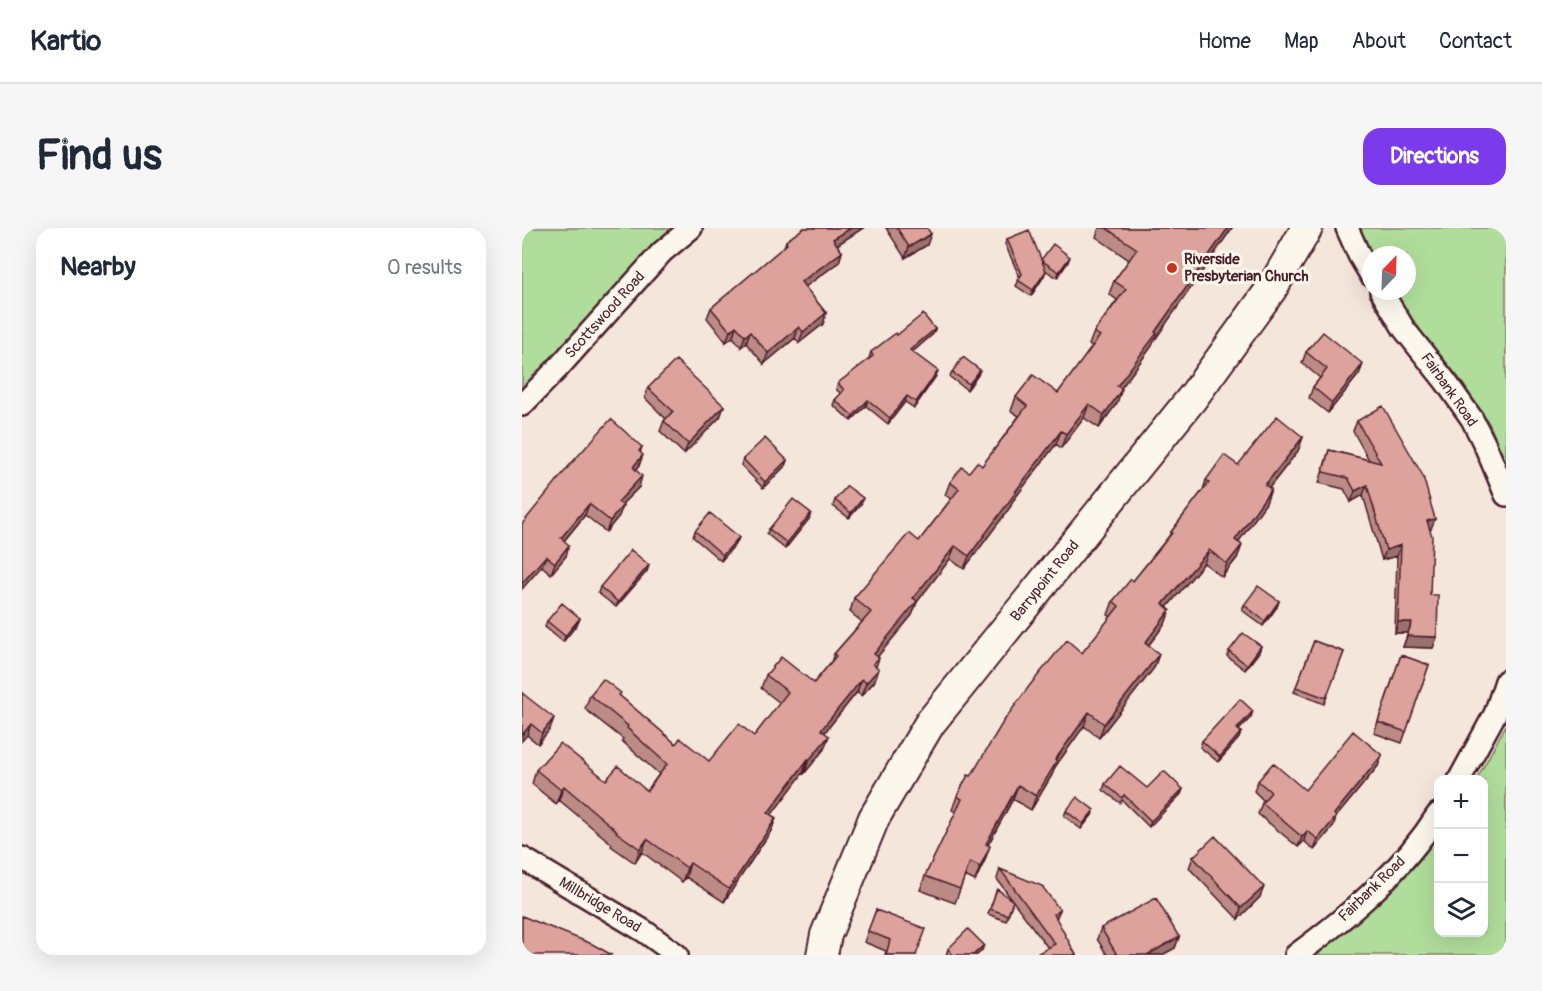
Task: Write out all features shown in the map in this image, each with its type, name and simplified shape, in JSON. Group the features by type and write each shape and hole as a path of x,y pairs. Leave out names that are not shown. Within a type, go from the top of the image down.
{"street":[{"name":"Scottswood Road","path":"522,405 662,252 691,228"},
{"name":"Barrypoint Road","path":"822,955 826,935 874,818 930,723 1193,398 1272,288 1307,228"},
{"path":"1347,228 1362,260"},
{"name":"Fairbank Road","path":"1386,300 1404,329 1446,382 1472,420 1506,495"},
{"path":"1462,775 1496,714 1506,681"},
{"name":"Fairbank Road","path":"1296,955 1329,930 1398,867 1426,834 1434,821"},
{"name":"Millbridge Road","path":"522,858 644,931 677,955"}],"green space":[{"path":"522,228 673,228 642,258 522,390"},
{"path":"1357,228 1506,228 1506,463 1490,425 1459,378 1399,300 1416,300 1416,246 1367,246"},
{"path":"1506,725 1506,955 1313,955 1348,929 1381,899 1434,838 1434,937 1488,937 1488,775 1479,775"}],"building":[{"path":"804,228 851,228 833,239 842,252 801,282 826,313 803,332 799,327 768,353 750,332 745,336 736,326 730,331 711,308 787,244 786,241"},
{"path":"897,228 927,228 931,234 909,247"},
{"path":"1106,228 1228,228 1155,332 1157,333 1117,386 1122,389 1104,415 1089,404 1066,434 1061,431 969,556 955,546 913,598 917,601 874,654 879,658 873,664 879,669 866,683 862,679 821,730 829,736 808,759 768,813 776,818 729,889 690,863 687,868 647,839 640,849 616,832 564,786 561,790 536,770 560,743 606,780 618,766 647,791 667,764 627,728 628,726 590,695 603,679 676,744 680,738 709,761 739,724 754,736 788,692 766,675 781,657 814,683 836,656 834,654 871,612 854,598 909,533 919,541 959,489 950,482 962,467 969,472 977,462 982,466 1027,406 1016,397 1033,375 1058,393 1100,336 1094,332 1126,289 1114,281 1137,249"},
{"path":"1029,230 1046,271 1033,290 1018,280 1022,274 1007,239"},
{"path":"1053,244 1070,257 1059,272 1041,260"},
{"path":"923,314 935,329 910,350 938,371 916,402 907,396 890,418 868,400 853,416 835,400 844,390 838,383 873,356 871,352"},
{"path":"1323,332 1363,364 1332,403 1313,387 1327,369 1306,352"},
{"path":"963,357 980,370 969,384 952,372"},
{"path":"676,360 724,406 688,444 664,421 673,411 648,388"},
{"path":"1383,406 1423,476 1435,519 1427,521 1432,536 1430,595 1438,595 1437,637 1407,636 1412,622 1398,622 1401,545 1386,550 1367,485 1355,491 1348,478 1323,472 1329,450 1381,463 1357,421"},
{"path":"1277,416 1303,437 1265,485 1271,489 1235,540 1242,545 1227,564 1209,550 1163,604 1170,610 1145,643 1159,654 1104,724 1089,712 1055,760 1057,761 1036,796 1018,785 986,844 990,846 980,867 970,862 960,889 925,876 962,799 957,796 968,775 971,776 1003,722 1030,685 1067,640 1082,653 1119,606 1113,601 1131,579 1133,581 1172,533 1209,482 1206,480 1224,455 1238,465"},
{"path":"611,419 642,447 639,451 643,455 633,467 642,476 618,502 623,505 610,521 589,504 561,538 569,545 555,563 546,556 522,583 522,524"},
{"path":"765,438 787,460 765,482 743,459"},
{"path":"847,486 863,498 851,513 835,500"},
{"path":"793,499 811,513 787,543 769,529"},
{"path":"710,513 739,537 723,555 695,531"},
{"path":"631,550 649,565 618,602 600,587"},
{"path":"1258,586 1279,601 1265,621 1244,605"},
{"path":"562,603 580,618 565,636 547,621"},
{"path":"1243,633 1261,646 1247,665 1229,651"},
{"path":"1314,641 1344,652 1326,698 1296,687"},
{"path":"1401,655 1429,665 1406,732 1378,722"},
{"path":"522,693 554,718 542,733 531,724 522,735"},
{"path":"1240,699 1253,711 1237,729 1241,732 1220,757 1202,741"},
{"path":"1353,731 1382,755 1334,814 1336,817 1318,839 1307,831 1302,837 1262,803 1271,792 1258,781 1273,763 1305,790"},
{"path":"1120,766 1147,788 1164,771 1183,789 1151,821 1124,795 1122,798 1105,784"},
{"path":"1077,797 1094,810 1083,824 1066,811"},
{"path":"1215,836 1264,887 1241,908 1193,857"},
{"path":"1000,869 1042,886 1060,910 1054,914 1076,955 1035,955 1055,944"},
{"path":"997,889 1013,901 1008,915 990,909"},
{"path":"1156,898 1179,937 1147,955 1117,955 1101,928"},
{"path":"876,910 926,929 916,955 886,955 890,940 868,931"},
{"path":"522,916 592,944 612,955 522,955"},
{"path":"968,929 984,945 973,955 953,955 948,949"}],"place":[{"name":"Riverside Presbyterian Church","path":"1172,268"}]}
